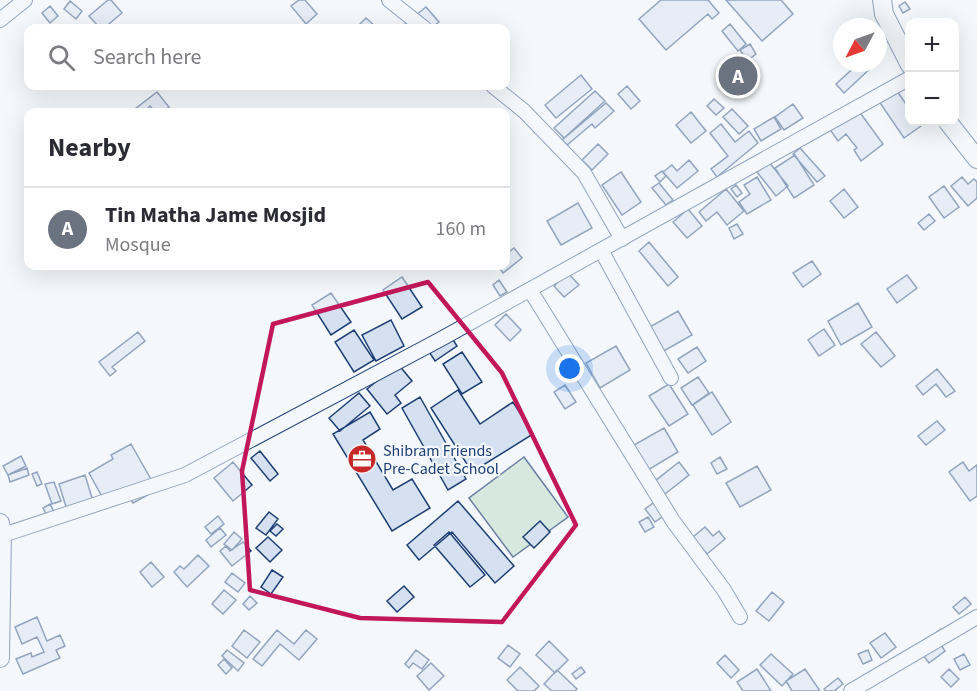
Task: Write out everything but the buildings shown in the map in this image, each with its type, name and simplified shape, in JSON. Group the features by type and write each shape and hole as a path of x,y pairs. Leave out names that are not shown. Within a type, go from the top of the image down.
{"street":[{"path":"0,20 25,0"},
{"path":"389,0 419,24"},
{"path":"882,0 884,14 905,57"},
{"path":"0,658 1,531 185,475 530,290 905,80"},
{"path":"498,90 524,111 584,173 622,239"},
{"path":"951,126 977,159"},
{"path":"601,250 671,378"},
{"path":"530,290 673,521 724,590 740,617"},
{"path":"851,691 977,617"}],"highlighted area":[{"path":"428,282 502,373 576,525 502,622 360,618 250,590 242,471 273,324"}],"shaded area":[{"path":"524,457 568,517 513,557 469,498"}],"place":[{"name":"Tin Matha Jame Mosjid","path":"738,76"},
{"name":"Shibram Friends Pre-Cadet School","path":"362,459"}]}
